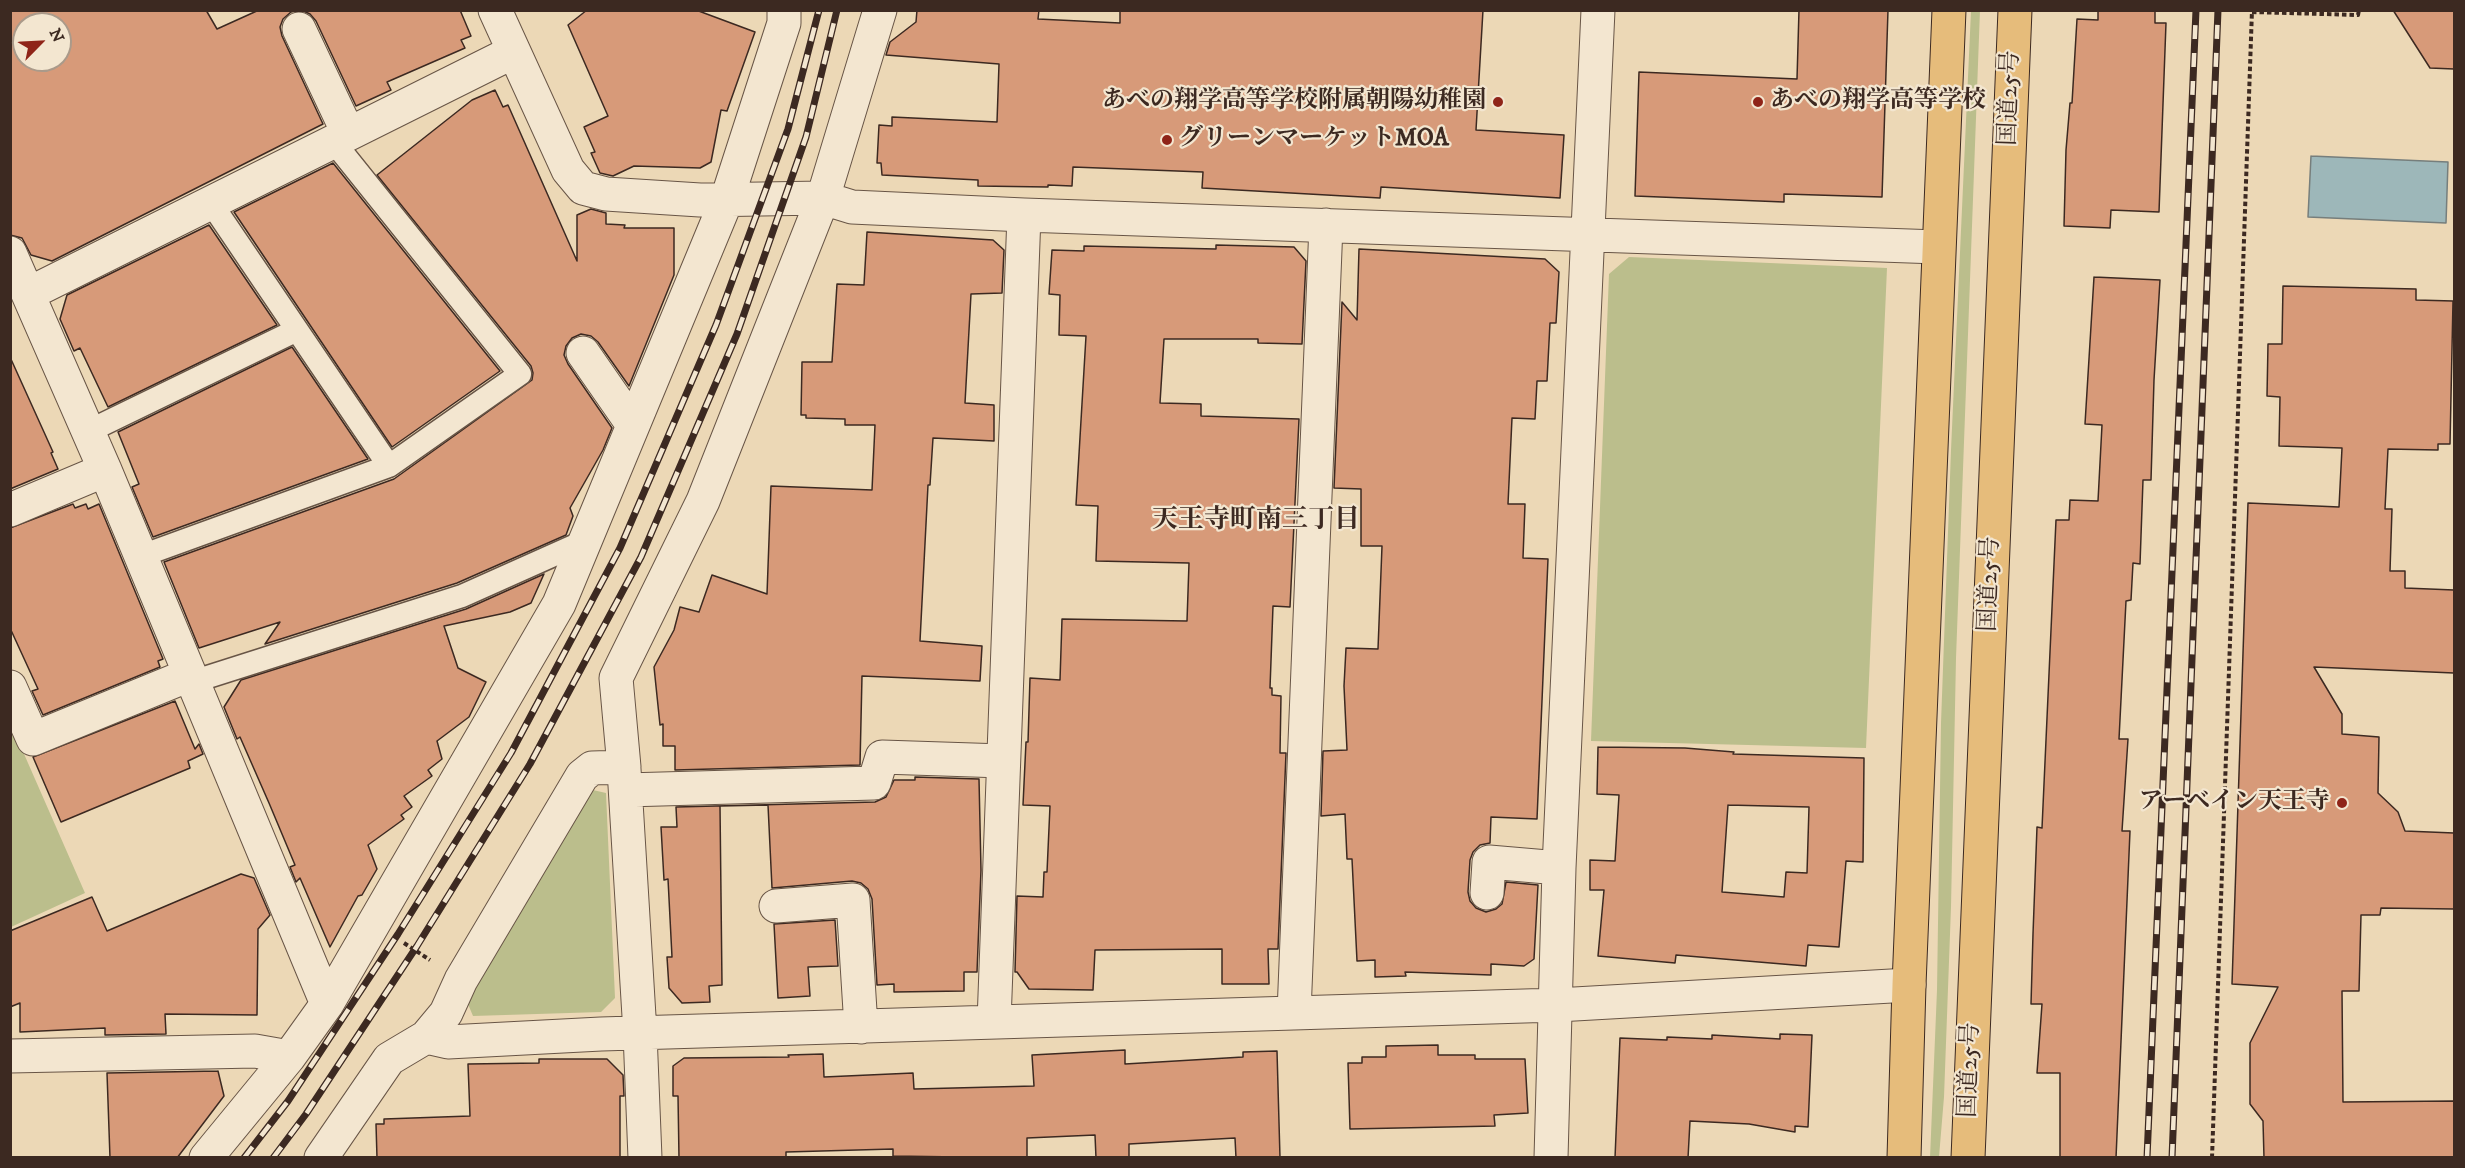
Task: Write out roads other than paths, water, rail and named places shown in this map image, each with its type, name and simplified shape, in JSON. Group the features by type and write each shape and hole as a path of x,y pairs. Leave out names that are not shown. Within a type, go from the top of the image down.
{"highway":[{"path":"1904,1158 1949,10"},
{"name":"国道25号","path":"1968,1158 2015,10"}],"street":[{"path":"495,10 567,170 584,188 606,194 727,199 823,198 852,207 1024,215 1938,247"},
{"path":"206,1158 289,1057 327,1004 559,604 727,199 784,23 784,10"},
{"path":"645,1158 625,778 616,678 703,501 823,198 880,10"},
{"path":"1551,1158 1559,868 1598,10"},
{"path":"299,29 340,137"},
{"path":"28,294 513,52"},
{"path":"994,1022 1024,215"},
{"path":"1294,1013 1326,225"},
{"path":"12,258 89,431 327,1004"},
{"path":"583,353 633,425"},
{"path":"10,510 105,470"},
{"path":"10,687 33,739 190,678"},
{"path":"321,1158 389,1059 426,1037 446,1013 461,980 582,776 592,768 625,778 874,783 882,757 1003,761"},
{"path":"1487,893 1490,862 1559,868"},
{"path":"776,906 853,900 861,1027"},
{"path":"426,1037 448,1041 1557,1005 1909,986"},
{"path":"10,1056 255,1051 289,1057"}],"lane":[{"path":"141,556 389,465 520,374 340,137"},
{"path":"211,203 389,465"},
{"path":"89,431 297,330"},
{"path":"190,678 462,596 585,541"}],"water":[{"path":"2311,156 2448,162 2446,223 2308,217"}],"railway":[{"path":"244,1158 288,1101 398,934 511,753 620,548 716,325 788,129 819,10"},
{"path":"273,1158 306,1114 417,946 530,764 641,557 737,334 806,137 837,10"},
{"path":"2147,1158 2196,10"},
{"path":"2172,1158 2218,10"}],"place":[{"name":"あべの翔学高等学校附属朝陽幼稚園","path":"1498,102"},
{"name":"あべの翔学高等学校","path":"1758,102"},
{"name":"グリーンマーケットMOA","path":"1167,140"},
{"name":"アーベイン天王寺","path":"2342,803"}],"district":[{"name":"天王寺町南三丁目","path":"1256,522"}]}
